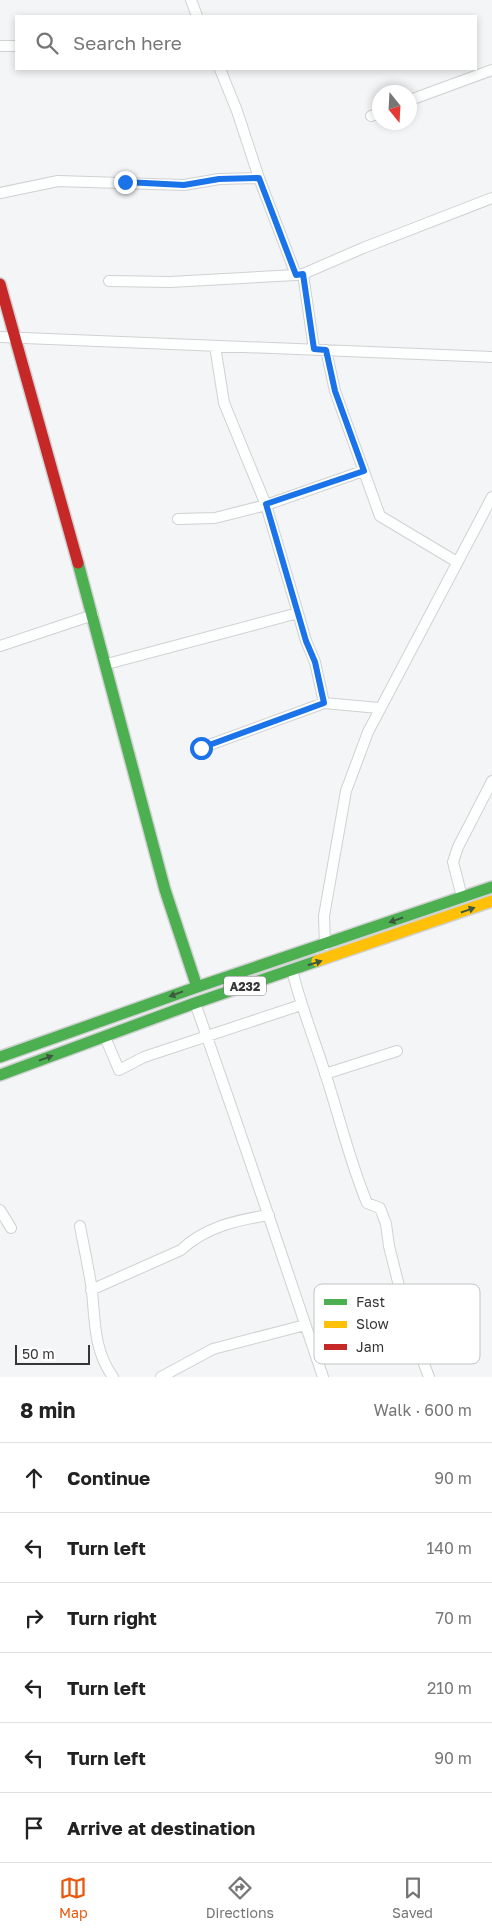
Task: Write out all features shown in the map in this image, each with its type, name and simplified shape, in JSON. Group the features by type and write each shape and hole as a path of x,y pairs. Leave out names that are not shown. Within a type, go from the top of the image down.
{"main road":[{"path":"0,284 13,336 107,664 164,890 197,987"},
{"name":"A232","path":"0,1057 492,886"},
{"name":"A232","path":"0,1074 195,1003 492,901"}],"street":[{"path":"191,0 194,15"},
{"path":"0,46 15,46"},
{"path":"220,70 237,111 259,178 300,274 314,349"},
{"path":"417,97 492,70"},
{"path":"0,193 58,181 184,185 219,179 259,178"},
{"path":"109,281 170,282 300,274 492,198"},
{"path":"0,337 13,336 492,357"},
{"path":"215,346 224,403 266,504 306,641 315,662 324,703"},
{"path":"326,350 335,391 380,516 457,562"},
{"path":"178,519 215,518 266,504 364,471"},
{"path":"325,945 324,916 346,792 379,708 400,673 492,497"},
{"path":"107,664 298,613"},
{"path":"0,646 93,615"},
{"path":"201,748 324,703 379,708"},
{"path":"462,897 453,862 458,847 492,780"},
{"path":"292,970 301,1005 367,1204 380,1208 386,1224 389,1246 398,1284"},
{"path":"195,1003 269,1215 295,1300 314,1353"},
{"path":"105,1037 119,1070 144,1057 301,1005"},
{"path":"325,1074 397,1051"},
{"path":"0,1210 11,1228"},
{"path":"91,1290 146,1268 181,1250 189,1242 213,1228 242,1219 269,1215"},
{"path":"80,1226 91,1290 95,1333 104,1366 113,1377"},
{"path":"161,1377 213,1349 305,1325"},
{"path":"318,1364 322,1377"},
{"path":"424,1364 429,1377"}],"traffic: fast":[{"path":"78,563 165,890 197,987"},
{"path":"0,1057 197,987 492,887"},
{"path":"0,1075 195,1003 317,961"}],"traffic: slow":[{"path":"317,961 492,901"}],"traffic: jam":[{"path":"0,284 78,563"}],"route":[{"path":"125,182 184,185 219,179 259,178 296,275 303,274 314,349 326,350 335,391 364,471 266,504 306,641 315,662 324,703 201,748"}]}
